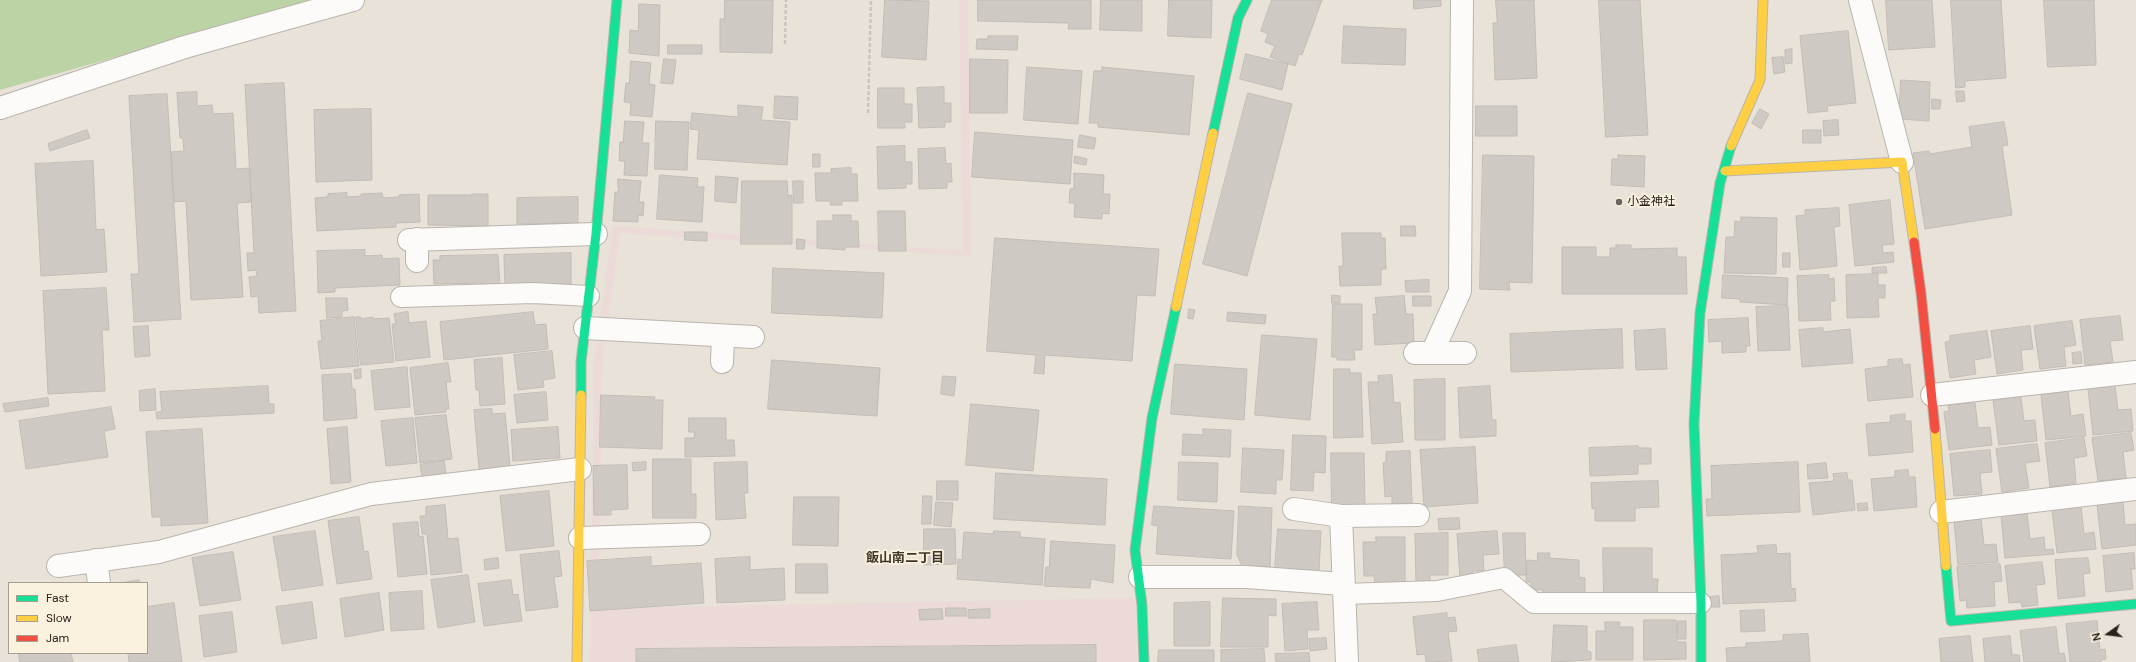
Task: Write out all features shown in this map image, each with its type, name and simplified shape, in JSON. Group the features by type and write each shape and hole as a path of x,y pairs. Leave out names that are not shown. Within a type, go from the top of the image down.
{"street":[{"path":"0,108 185,47 353,0"},
{"path":"577,662 580,538 581,362 596,234 617,0"},
{"path":"1144,662 1140,577 1135,550 1152,418 1238,18 1247,0"},
{"path":"1462,0 1460,291 1424,353 1465,353"},
{"path":"1701,662 1701,603 1694,424 1700,313 1720,183 1725,171 1730,148 1760,80 1763,0"},
{"path":"1860,0 1902,162 1921,293 1932,396 1951,621 2136,604"},
{"path":"1725,171 1902,162"},
{"path":"416,261 413,240 596,234"},
{"path":"585,328 753,338"},
{"path":"722,362 723,336"},
{"path":"1932,396 2136,372"},
{"path":"58,566 159,552 371,494 580,469"},
{"path":"1941,512 2136,489"},
{"path":"1294,509 1341,516 1418,515"},
{"path":"1341,516 1347,662"},
{"path":"580,538 699,534"},
{"path":"96,560 99,582"},
{"path":"1140,577 1246,577 1343,589"}],"lane":[{"path":"401,297 533,293 589,296"},
{"path":"1343,589 1437,591 1504,578 1534,603 1701,603"}],"path":[{"path":"785,44 786,0"},
{"path":"868,113 871,0"}],"shaded area":[{"path":"959,0 968,0 971,256 620,233 602,365 598,608 1136,598 1137,662 590,662 594,362 613,226 963,251"}],"green space":[{"path":"0,0 316,0 0,90"}],"building":[{"path":"725,0 773,0 772,53 720,52 720,19 724,19"},
{"path":"885,0 929,1 926,60 882,57"},
{"path":"978,0 1091,0 1091,29 1068,29 1069,23 978,21"},
{"path":"1101,0 1142,0 1142,31 1100,30"},
{"path":"1169,0 1212,0 1211,38 1168,36"},
{"path":"1272,0 1322,0 1302,55 1299,54 1295,66 1270,57 1275,46 1265,42 1268,34 1261,31"},
{"path":"1414,0 1441,0 1441,6 1414,9"},
{"path":"1496,0 1534,0 1537,78 1495,80 1493,23 1497,23"},
{"path":"1599,0 1640,0 1648,135 1606,137"},
{"path":"1886,0 1932,0 1935,47 1889,50"},
{"path":"1951,0 2001,0 2006,78 1965,81 1965,87 1956,88"},
{"path":"2044,0 2094,0 2096,65 2048,67"},
{"path":"639,4 660,5 659,56 629,53 630,30 638,31"},
{"path":"1344,26 1406,29 1405,65 1342,63"},
{"path":"1848,31 1856,103 1827,106 1828,111 1808,113 1800,36"},
{"path":"988,36 1018,36 1017,50 976,49 977,39 988,39"},
{"path":"668,45 702,45 702,54 668,54"},
{"path":"1792,49 1792,63 1785,64 1785,50"},
{"path":"1246,54 1288,64 1282,90 1240,79"},
{"path":"1783,57 1785,72 1774,74 1772,58"},
{"path":"664,59 676,60 673,84 661,83"},
{"path":"970,59 1008,60 1007,113 970,113"},
{"path":"631,61 651,63 649,84 655,85 652,117 630,115 631,103 624,102 626,83 629,83"},
{"path":"1027,67 1082,71 1078,124 1024,120"},
{"path":"1102,67 1194,76 1189,135 1098,127 1098,123 1089,123 1094,71 1102,71"},
{"path":"1901,80 1930,82 1929,121 1899,119"},
{"path":"284,83 296,311 259,313 258,296 251,297 249,277 257,276 256,270 248,271 247,253 254,253 245,85"},
{"path":"944,87 944,103 951,103 951,122 945,122 945,127 919,128 917,88"},
{"path":"878,88 904,88 904,104 912,104 912,122 904,122 905,128 878,128"},
{"path":"1956,91 1964,91 1965,101 1957,102"},
{"path":"197,92 197,106 212,105 213,114 233,113 236,169 250,168 251,202 237,203 243,297 191,300 186,201 174,202 171,152 184,151 183,138 180,138 177,93"},
{"path":"1248,93 1292,104 1247,276 1203,264"},
{"path":"167,94 181,319 134,322 131,274 139,274 129,96"},
{"path":"775,96 798,97 797,120 774,118"},
{"path":"1932,99 1941,100 1940,109 1932,109"},
{"path":"738,105 763,107 761,120 790,122 787,165 697,159 699,130 690,129 692,113 738,117"},
{"path":"1476,106 1517,106 1517,136 1476,136"},
{"path":"371,109 372,180 316,182 314,110"},
{"path":"1760,109 1769,114 1761,129 1752,123"},
{"path":"1838,120 1839,135 1824,136 1823,121"},
{"path":"625,121 644,122 642,143 649,143 647,176 624,175 625,161 619,161 620,142 623,142"},
{"path":"656,121 689,122 687,170 655,169"},
{"path":"2004,122 2008,145 2002,146 2012,215 1925,229 1913,153 1929,151 1930,154 1972,147 1969,127"},
{"path":"87,130 90,138 50,151 48,144"},
{"path":"1803,130 1821,130 1821,143 1803,143"},
{"path":"975,132 1073,140 1070,184 972,177"},
{"path":"1080,135 1096,138 1094,149 1078,147"},
{"path":"905,146 905,162 912,162 912,184 906,184 906,188 878,189 877,147"},
{"path":"945,148 946,164 951,163 952,182 947,182 947,188 919,189 918,149"},
{"path":"813,154 820,154 820,167 813,167"},
{"path":"1483,155 1534,156 1532,283 1509,282 1510,290 1480,289"},
{"name":"小金神社","path":"1618,155 1645,156 1644,187 1611,185 1612,159 1618,159"},
{"path":"1075,156 1087,159 1086,165 1074,163"},
{"path":"93,161 96,230 104,229 107,272 41,276 35,164"},
{"path":"851,168 851,174 857,174 858,201 842,201 842,205 830,205 831,201 816,201 815,173 831,173 831,169"},
{"path":"1074,173 1104,175 1103,194 1110,194 1109,214 1102,213 1102,219 1074,217 1075,203 1069,203 1070,189 1074,188"},
{"path":"660,175 698,178 697,187 704,187 702,222 657,219"},
{"path":"716,176 738,178 736,203 715,201"},
{"path":"618,179 641,181 639,202 644,202 643,216 638,215 638,222 613,221 615,192 618,192"},
{"path":"742,181 787,181 788,196 792,195 792,244 741,244"},
{"path":"793,181 803,181 803,203 794,203"},
{"path":"347,193 347,197 361,196 361,194 382,193 383,198 399,197 399,195 419,194 420,222 396,223 396,227 317,231 315,198 328,197 328,194"},
{"path":"488,194 488,226 428,225 428,195"},
{"path":"578,197 578,223 517,224 517,198"},
{"path":"1890,200 1894,244 1882,245 1883,253 1893,252 1894,262 1855,266 1849,205"},
{"path":"1839,208 1840,226 1834,227 1837,266 1800,270 1796,216 1805,215 1805,210"},
{"path":"878,211 905,211 906,251 879,251"},
{"path":"833,215 851,215 851,221 858,221 859,247 845,247 845,250 817,248 817,221 833,221"},
{"path":"1741,217 1777,218 1776,274 1724,273 1726,237 1734,237 1735,221 1741,222"},
{"path":"1401,226 1415,226 1416,236 1401,236"},
{"path":"685,232 707,232 707,241 685,240"},
{"path":"1342,233 1381,233 1381,238 1385,238 1386,269 1381,269 1381,285 1340,286 1339,266 1343,266"},
{"path":"995,238 1159,249 1155,296 1137,295 1132,361 1045,355 1044,374 1034,373 1036,355 987,351"},
{"path":"797,239 805,240 804,249 797,249"},
{"path":"1616,245 1631,245 1631,249 1677,248 1677,257 1686,257 1687,294 1562,294 1562,247 1596,247 1596,257 1610,257 1610,248 1616,248"},
{"path":"365,250 365,256 382,255 382,259 399,258 400,285 335,288 335,292 318,293 317,251"},
{"path":"571,253 571,284 505,285 504,255"},
{"path":"1783,253 1790,253 1790,267 1783,267"},
{"path":"498,255 500,287 482,288 482,283 434,284 433,260 440,260 440,256"},
{"path":"1886,267 1887,273 1872,273 1872,268"},
{"path":"773,268 884,273 882,318 772,313"},
{"path":"1878,274 1878,285 1885,285 1885,298 1878,298 1879,317 1847,318 1846,275"},
{"path":"1723,275 1788,278 1787,305 1740,302 1740,299 1722,298"},
{"path":"1829,275 1829,279 1834,278 1835,301 1830,301 1831,320 1799,321 1797,276"},
{"path":"1429,280 1429,292 1406,292 1405,281"},
{"path":"106,288 109,330 102,330 105,391 48,394 43,291"},
{"path":"1332,295 1340,296 1340,303 1332,303"},
{"path":"1404,296 1406,314 1413,314 1414,343 1375,345 1373,314 1377,314 1375,298"},
{"path":"1413,296 1431,296 1431,306 1413,306"},
{"path":"326,298 347,298 348,310 342,311 342,317 327,318"},
{"path":"1333,304 1362,304 1362,350 1354,350 1355,360 1337,360 1337,357 1332,357"},
{"path":"1788,306 1790,350 1758,351 1756,307"},
{"path":"1189,309 1195,310 1193,319 1188,318"},
{"path":"408,312 409,323 426,321 430,357 396,361 392,324 396,324 394,314"},
{"path":"533,312 535,325 546,324 548,349 444,360 440,322"},
{"path":"1228,312 1266,315 1265,324 1227,321"},
{"path":"2120,316 2123,340 2110,341 2113,362 2085,365 2080,320"},
{"path":"354,317 359,366 321,369 318,341 322,341 320,321"},
{"path":"356,317 361,317 361,319 373,317 374,319 389,318 394,362 361,365"},
{"path":"1748,318 1750,346 1746,346 1746,352 1722,353 1722,341 1709,342 1708,320"},
{"path":"2072,321 2076,345 2064,347 2066,366 2040,369 2034,326"},
{"path":"148,326 150,356 135,357 133,327"},
{"path":"2030,326 2033,349 2021,350 2023,370 1997,374 1991,331"},
{"path":"1823,328 1823,332 1850,329 1853,363 1802,367 1799,330"},
{"path":"1622,329 1623,368 1511,372 1510,334"},
{"path":"1665,329 1667,369 1636,370 1634,331"},
{"path":"1987,331 1991,357 1974,360 1976,374 1950,378 1945,342 1950,341 1950,336"},
{"path":"1262,335 1317,339 1310,420 1255,415"},
{"path":"552,351 555,378 543,380 544,387 518,390 514,355"},
{"path":"2081,352 2082,363 2073,364 2072,353"},
{"path":"502,358 505,404 480,406 479,390 476,390 474,360"},
{"path":"1902,359 1903,365 1910,364 1913,397 1868,401 1865,369 1888,366 1888,360"},
{"path":"772,360 880,368 877,416 768,409"},
{"path":"448,363 451,382 446,382 449,409 446,409 446,412 415,415 410,368"},
{"path":"1175,364 1247,369 1244,420 1171,414"},
{"path":"407,367 410,407 375,410 371,371"},
{"path":"361,369 361,378 355,379 354,370"},
{"path":"1334,369 1350,369 1350,373 1361,373 1363,437 1334,438"},
{"path":"351,374 352,389 355,389 357,418 324,421 322,375"},
{"path":"1392,375 1394,403 1400,402 1403,442 1372,444 1368,382 1379,382 1378,376"},
{"path":"943,376 956,377 954,396 941,394"},
{"path":"1445,379 1445,440 1415,440 1414,380"},
{"path":"268,386 269,404 274,404 274,413 157,419 156,412 162,412 160,392"},
{"path":"1490,386 1492,420 1496,420 1496,436 1460,438 1458,388"},
{"path":"2115,386 2118,410 2131,409 2133,431 2093,435 2088,389"},
{"path":"155,389 156,410 140,411 139,391"},
{"path":"546,392 548,420 517,423 514,395"},
{"path":"2068,392 2071,416 2083,414 2086,436 2046,440 2041,395"},
{"path":"601,395 655,397 654,400 663,400 662,449 600,447"},
{"path":"2021,397 2024,421 2035,420 2037,441 1999,445 1993,401"},
{"path":"48,398 49,406 5,412 3,404"},
{"path":"1975,403 1978,428 1990,427 1992,445 1949,450 1944,412 1949,411 1948,406"},
{"path":"971,404 1039,410 1033,471 966,465"},
{"path":"111,407 115,429 104,431 108,457 26,469 19,421"},
{"path":"492,409 492,414 505,413 510,466 479,469 474,410"},
{"path":"1905,414 1905,421 1911,421 1913,452 1869,456 1866,424 1891,422 1890,416"},
{"path":"446,415 452,459 420,463 415,418"},
{"path":"413,418 417,463 386,466 381,421"},
{"path":"689,418 726,418 726,440 734,440 735,456 685,457 685,438 694,438 695,432 689,432"},
{"path":"347,427 351,482 331,484 327,429"},
{"path":"558,427 560,458 513,461 511,430"},
{"path":"202,429 208,523 161,526 161,517 152,517 146,432"},
{"path":"1203,429 1231,430 1230,457 1182,455 1183,434 1203,435"},
{"path":"2131,433 2134,450 2123,452 2126,478 2098,481 2092,438"},
{"path":"1293,435 1326,436 1325,473 1314,472 1313,491 1291,490"},
{"path":"2084,438 2087,456 2074,458 2076,483 2050,487 2045,443"},
{"path":"2037,444 2040,461 2025,463 2029,488 2002,492 1996,449"},
{"path":"1638,446 1639,448 1651,448 1651,464 1638,464 1638,474 1590,476 1589,448"},
{"path":"1475,447 1478,503 1424,507 1420,450"},
{"path":"1243,448 1284,450 1282,480 1276,480 1276,494 1241,492"},
{"path":"1990,450 1992,472 1980,473 1982,494 1954,496 1950,454"},
{"path":"1410,451 1412,503 1392,504 1392,496 1385,497 1383,463 1386,462 1386,452"},
{"path":"1331,453 1364,453 1365,505 1332,506"},
{"path":"653,459 691,459 691,494 696,494 696,518 653,518"},
{"path":"444,461 446,473 422,477 420,465"},
{"path":"646,462 646,470 633,471 632,463"},
{"path":"747,462 748,493 744,493 746,518 716,520 714,463"},
{"path":"1179,462 1218,463 1217,502 1178,500"},
{"path":"1798,462 1800,512 1707,516 1706,499 1712,499 1711,466"},
{"path":"1826,463 1828,478 1808,479 1807,465"},
{"path":"627,465 628,509 611,510 611,515 594,515 593,466"},
{"path":"1908,470 1909,477 1915,477 1917,507 1874,511 1871,479 1895,477 1895,471"},
{"path":"996,473 1107,479 1105,525 994,519"},
{"path":"1847,473 1848,480 1852,480 1855,510 1813,515 1809,483 1834,481 1833,474"},
{"path":"937,481 958,481 958,500 937,500"},
{"path":"1658,481 1659,507 1635,508 1635,521 1595,521 1595,508 1592,509 1591,483"},
{"path":"549,491 554,546 506,551 500,496"},
{"path":"923,496 932,496 931,524 922,524"},
{"path":"794,497 839,497 838,546 793,545"},
{"path":"936,502 953,503 951,527 934,525"},
{"path":"2123,502 2125,525 2136,524 2136,545 2102,549 2097,505"},
{"path":"1867,503 1868,510 1858,511 1857,504"},
{"path":"445,505 448,539 458,538 462,572 431,575 427,534 422,534 420,516 426,516 426,507"},
{"path":"1154,506 1234,511 1231,559 1156,554 1158,526 1152,525"},
{"path":"1239,506 1272,508 1270,567 1242,566 1237,555"},
{"path":"2081,507 2084,534 2094,532 2096,549 2057,553 2052,510"},
{"path":"2027,512 2030,539 2044,537 2045,550 2053,549 2054,554 2005,558 2001,515"},
{"path":"359,517 364,552 368,551 372,579 337,584 328,521"},
{"path":"1459,518 1460,529 1439,530 1438,519"},
{"path":"1981,518 1984,545 1996,544 1998,562 1958,565 1954,521"},
{"path":"418,522 419,537 423,536 427,574 398,577 393,524"},
{"path":"924,529 955,529 956,564 924,565"},
{"path":"1278,529 1321,531 1319,571 1275,569"},
{"path":"315,531 323,585 282,591 273,537"},
{"path":"994,531 1020,532 1020,537 1045,539 1042,585 957,579 958,559 962,560 964,532 993,534"},
{"path":"1497,531 1499,554 1483,555 1484,571 1472,571 1472,577 1460,578 1457,534"},
{"path":"1448,533 1448,575 1430,575 1430,584 1416,585 1415,534"},
{"path":"1503,533 1525,533 1526,575 1505,575"},
{"path":"1376,537 1405,537 1405,585 1375,586 1374,576 1364,576 1363,542 1376,542"},
{"path":"1051,541 1115,545 1113,583 1091,579 1090,588 1044,586 1046,567 1049,567"},
{"path":"1776,545 1777,554 1790,553 1791,589 1795,588 1796,601 1723,604 1721,555 1758,553 1757,546"},
{"path":"1603,548 1652,548 1652,579 1658,579 1657,595 1604,595"},
{"path":"559,551 562,576 554,577 558,607 526,611 520,555"},
{"path":"233,552 241,600 200,606 192,558"},
{"path":"1538,553 1550,553 1549,558 1579,560 1579,577 1585,578 1585,601 1563,600 1563,591 1555,591 1555,595 1543,595 1543,590 1531,590 1531,582 1526,582 1527,560 1537,561"},
{"path":"2134,553 2135,569 2131,569 2133,589 2106,592 2103,556"},
{"path":"651,557 651,566 701,563 704,603 590,611 587,561"},
{"path":"750,557 750,570 784,568 785,600 717,603 715,559"},
{"path":"498,558 499,568 485,570 484,560"},
{"path":"2088,558 2090,573 2083,574 2085,596 2058,599 2055,560"},
{"path":"2042,562 2045,584 2036,585 2038,605 2022,607 2021,602 2009,603 2005,566"},
{"path":"796,564 827,564 828,593 796,593"},
{"path":"2000,564 2002,581 1994,582 1995,606 1967,608 1966,600 1960,601 1957,567"},
{"path":"468,575 475,622 438,628 431,580"},
{"path":"139,580 140,582 127,582"},
{"path":"511,580 513,595 518,594 522,621 484,626 478,584"},
{"path":"422,591 424,629 391,631 389,593"},
{"path":"379,593 384,630 345,637 340,599"},
{"path":"1719,596 1720,607 1711,607 1710,597"},
{"path":"1223,598 1276,599 1276,616 1268,615 1268,647 1221,647"},
{"path":"312,602 317,638 282,644 276,607"},
{"path":"1210,602 1210,646 1174,646 1174,603"},
{"path":"1317,602 1319,630 1307,630 1308,649 1285,651 1282,604"},
{"path":"174,603 182,662 129,662 128,654 148,654 148,607"},
{"path":"946,608 966,608 966,616 946,616"},
{"path":"942,609 943,619 920,620 919,610"},
{"path":"990,609 990,618 968,618 968,610"},
{"path":"1764,610 1765,631 1741,632 1740,611"},
{"path":"232,612 237,652 204,657 199,616"},
{"path":"1447,613 1447,618 1455,617 1457,631 1448,632 1452,661 1426,662 1425,654 1417,655 1413,617"},
{"path":"1644,620 1676,620 1677,642 1686,642 1686,659 1644,660"},
{"path":"1678,621 1686,621 1686,639 1678,639"},
{"path":"2097,621 2100,650 2105,649 2106,659 2101,660 2101,662 2070,662 2066,624"},
{"path":"1605,622 1620,622 1619,627 1633,627 1633,660 1596,660 1596,631 1605,631"},
{"path":"1554,625 1587,626 1587,651 1591,652 1591,660 1552,662"},
{"path":"2056,627 2059,654 2064,653 2066,662 2024,662 2020,631"},
{"path":"1808,634 1810,662 1727,662 1726,648 1746,647 1746,643 1783,641 1783,635"},
{"path":"1970,636 1973,662 1941,662 1939,639"},
{"path":"2010,636 2012,655 2019,655 2020,662 1985,662 1983,639"},
{"path":"1326,638 1327,649 1310,651 1309,639"},
{"path":"1096,645 1096,662 636,662 636,649"},
{"path":"1516,645 1519,662 1479,662 1477,650"},
{"path":"1264,649 1265,662 1221,662 1221,650"},
{"path":"1159,650 1214,650 1214,662 1158,662"},
{"path":"1309,653 1310,662 1276,662 1275,654"},
{"path":"19,654 71,654 73,662 20,662"}],"traffic: fast":[{"path":"581,395 581,362 596,234 617,0"},
{"path":"1213,133 1238,18 1247,0"},
{"path":"1701,662 1701,603 1694,424 1700,313 1720,183 1731,146"},
{"path":"1144,662 1142,605 1135,550 1152,418 1176,307"},
{"path":"1946,566 1951,621 2136,604"}],"traffic: slow":[{"path":"1731,146 1760,80 1763,0"},
{"path":"1176,307 1213,133"},
{"path":"1725,171 1902,162 1914,242"},
{"path":"577,662 581,395"},
{"path":"1935,429 1946,566"}],"traffic: jam":[{"path":"1914,242 1921,293 1935,429"}],"place":[{"name":"小金神社","path":"1619,202"}],"district":[{"name":"飯山南二丁目","path":"905,559"}]}
